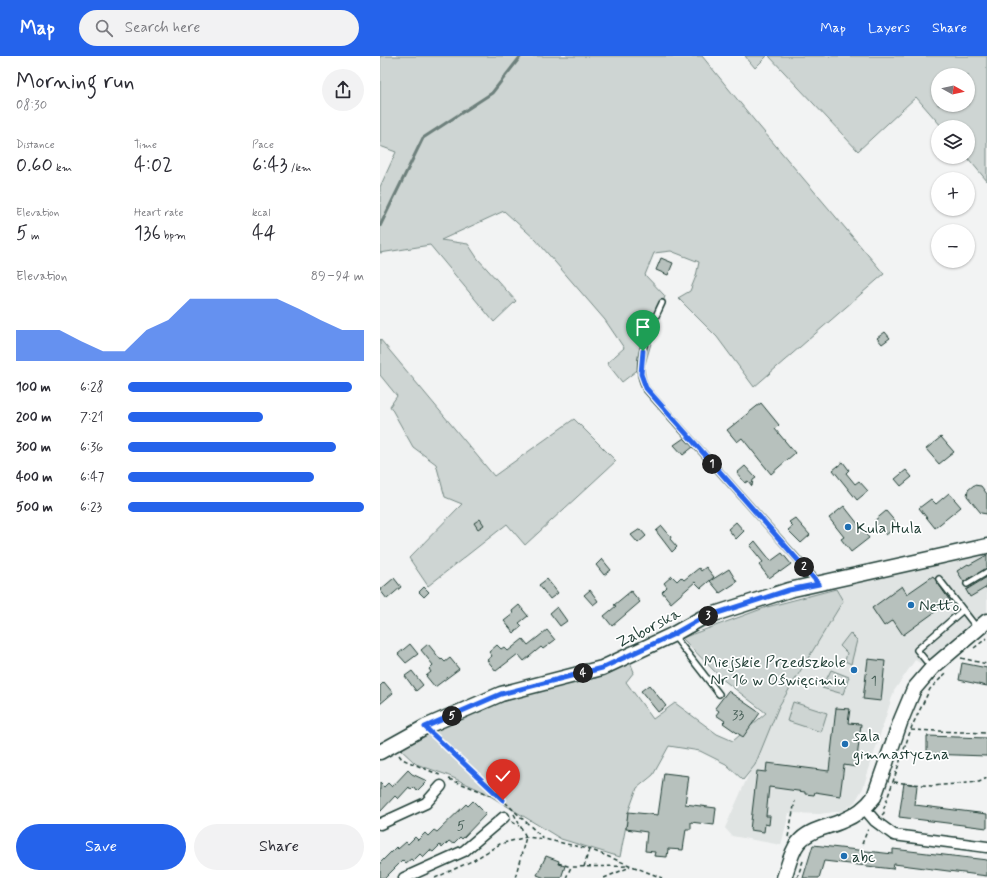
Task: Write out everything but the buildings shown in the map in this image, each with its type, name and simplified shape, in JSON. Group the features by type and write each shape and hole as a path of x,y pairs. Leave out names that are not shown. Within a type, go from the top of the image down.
{"street":[{"name":"Zaborska","path":"386,747 425,727 501,694 602,668 672,635 702,618 789,590 987,546"},
{"path":"784,878 797,844 803,837 811,832 843,821 864,808 874,797 914,689 932,668 982,625"},
{"path":"380,824 426,803 444,780"},
{"path":"864,808 875,821 894,835 987,847"},
{"path":"404,878 464,851 504,818"}],"lane":[{"path":"662,303 650,330 643,351 641,374 646,388 819,584"},
{"path":"967,584 987,572"},
{"path":"939,579 963,610 982,625"},
{"path":"932,668 917,650 963,610"},
{"path":"672,635 719,694"}],"path":[{"path":"956,661 961,658 987,664"},
{"path":"862,844 870,825 884,813 884,808 912,730 912,726 930,689 946,672"},
{"path":"425,727 544,839"},
{"path":"912,730 987,733"},
{"path":"386,747 402,759 444,780 503,800"},
{"path":"894,782 932,786 978,782 987,778"},
{"path":"795,802 788,838 797,844"},
{"path":"509,806 526,837 515,878"},
{"path":"435,878 474,860 500,844 526,837 544,839 589,849 662,878"},
{"path":"583,867 589,849"},
{"path":"797,878 804,858"},
{"path":"558,863 571,868 632,866"},
{"path":"604,878 632,866"},
{"path":"566,878 571,868"}],"shaded area":[{"path":"380,56 702,56 884,274 754,387 717,337 678,298 690,291 696,276 699,262 671,251 654,253 645,275 665,296 645,364 622,382 607,363 624,348 605,320 536,240 504,211 441,240 468,244 478,259 516,301 494,322 430,245 380,253 380,187 396,152 380,146"},
{"path":"745,56 767,56 755,68"},
{"path":"769,56 987,56 987,181 973,164 975,164 975,120 936,120 916,97 858,151"},
{"path":"380,339 494,476 574,419 616,461 525,545 507,524 428,586 409,558 462,504 445,497 436,464 413,447 390,406 397,396 380,375"},
{"path":"987,552 987,615 925,666 915,660 894,691 863,788 855,802 843,811 819,814 789,813 781,845 732,836 725,828 779,706 843,601 837,589 944,561 945,565"},
{"path":"836,589 843,601 779,706 755,765 743,780 726,764 700,751 669,746 653,775 637,788 629,810 620,857 561,839 482,791 447,775 416,764 398,747 434,730 444,727 444,723 482,707 567,683 596,678 630,662 634,672 626,682 653,719 675,703 717,734 733,741 766,713 721,678 682,638 767,607"},
{"path":"850,633 857,640 851,664 845,661 847,653 840,646"},
{"path":"831,670 849,677 843,694 822,688"},
{"path":"793,702 827,713 821,732 787,721"}],"waterway":[{"path":"380,226 423,138 492,93 521,56"}],"place":[{"name":"Kula Hula","path":"848,527"},
{"name":"Netto","path":"911,605"},
{"name":"Miejskie Przedszkole Nr 16 w Oświęcimiu","path":"854,670"},
{"name":"sala gimnastyczna","path":"845,744"},
{"name":"abc","path":"844,856"}],"route":[{"path":"503,800 425,727 501,694 602,668 672,635 702,618 789,590 819,584 646,388 641,374 643,351"}]}
